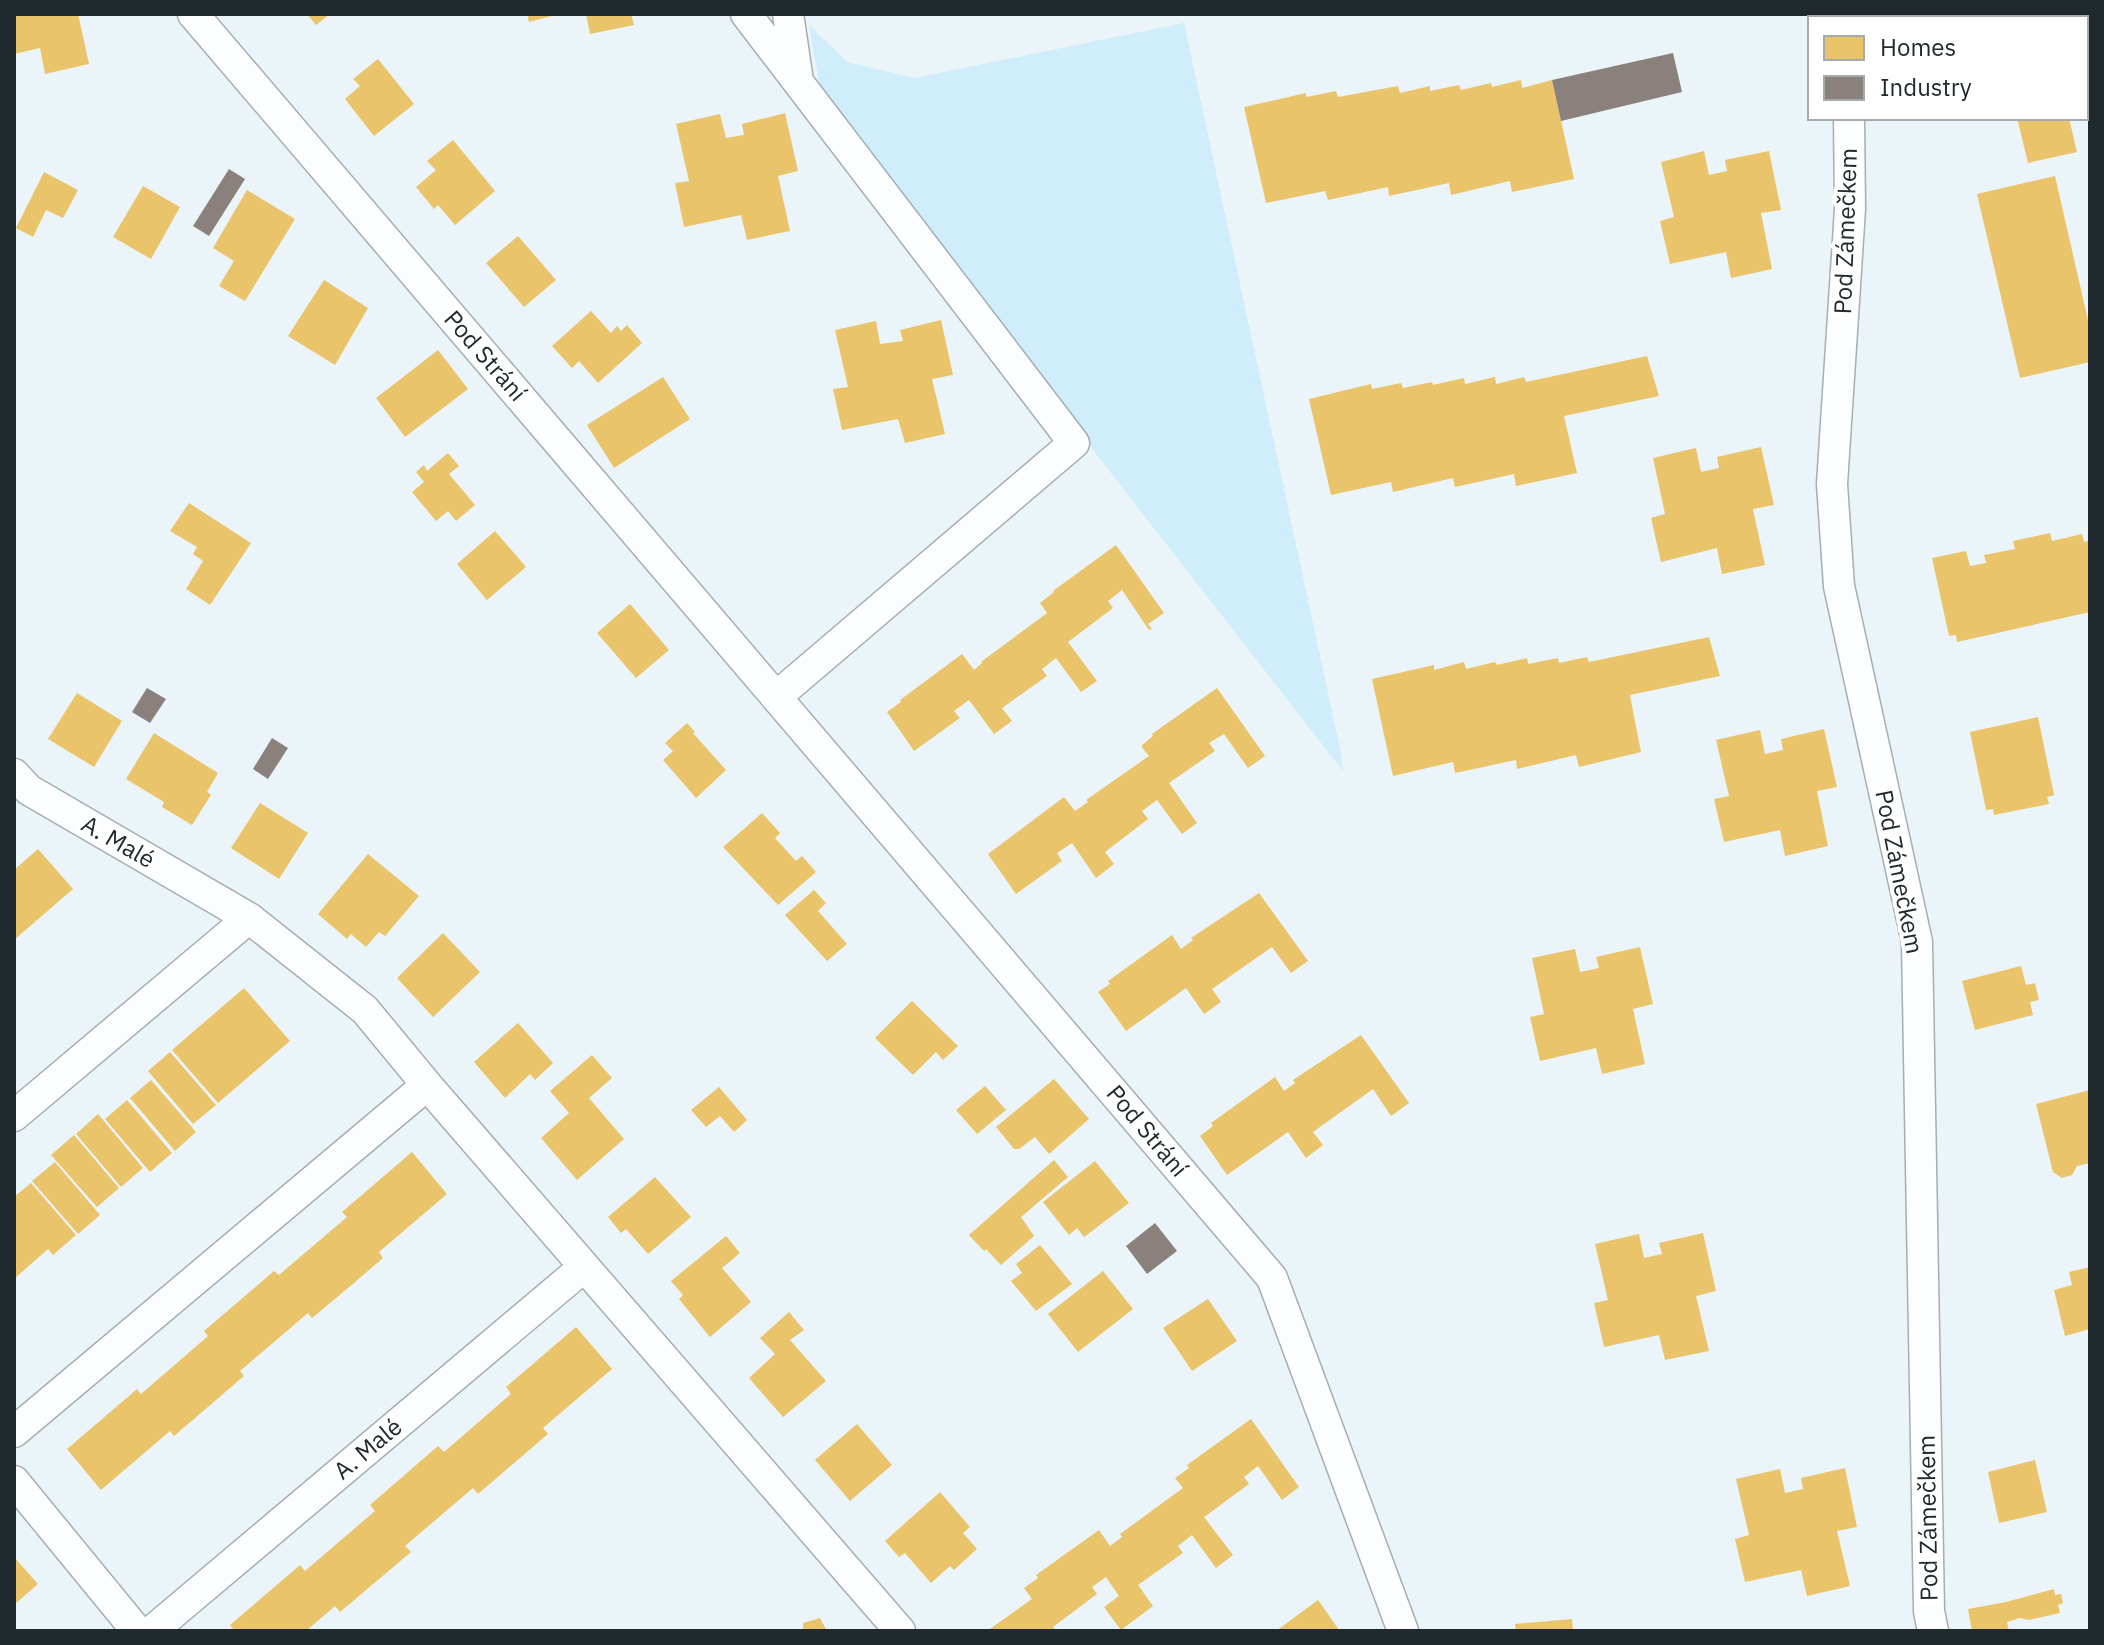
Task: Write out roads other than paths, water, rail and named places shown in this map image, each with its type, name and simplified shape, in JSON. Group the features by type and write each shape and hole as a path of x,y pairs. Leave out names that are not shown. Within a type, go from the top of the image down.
{"street":[{"name":"Pod Strání","path":"193,14 1272,1278 1403,1631"},
{"path":"746,14 1074,443 776,697"},
{"path":"788,14 799,83"},
{"name":"Pod Zámečkem","path":"1849,120 1850,209 1832,484 1839,586 1917,942 1929,1611 1933,1631"},
{"name":"A. Malé","path":"19,789 249,918 365,1010 900,1631"},
{"path":"14,1116 249,918"},
{"path":"14,1432 427,1085"},
{"name":"A. Malé","path":"152,1631 584,1267"},
{"path":"14,1481 137,1631"}]}
